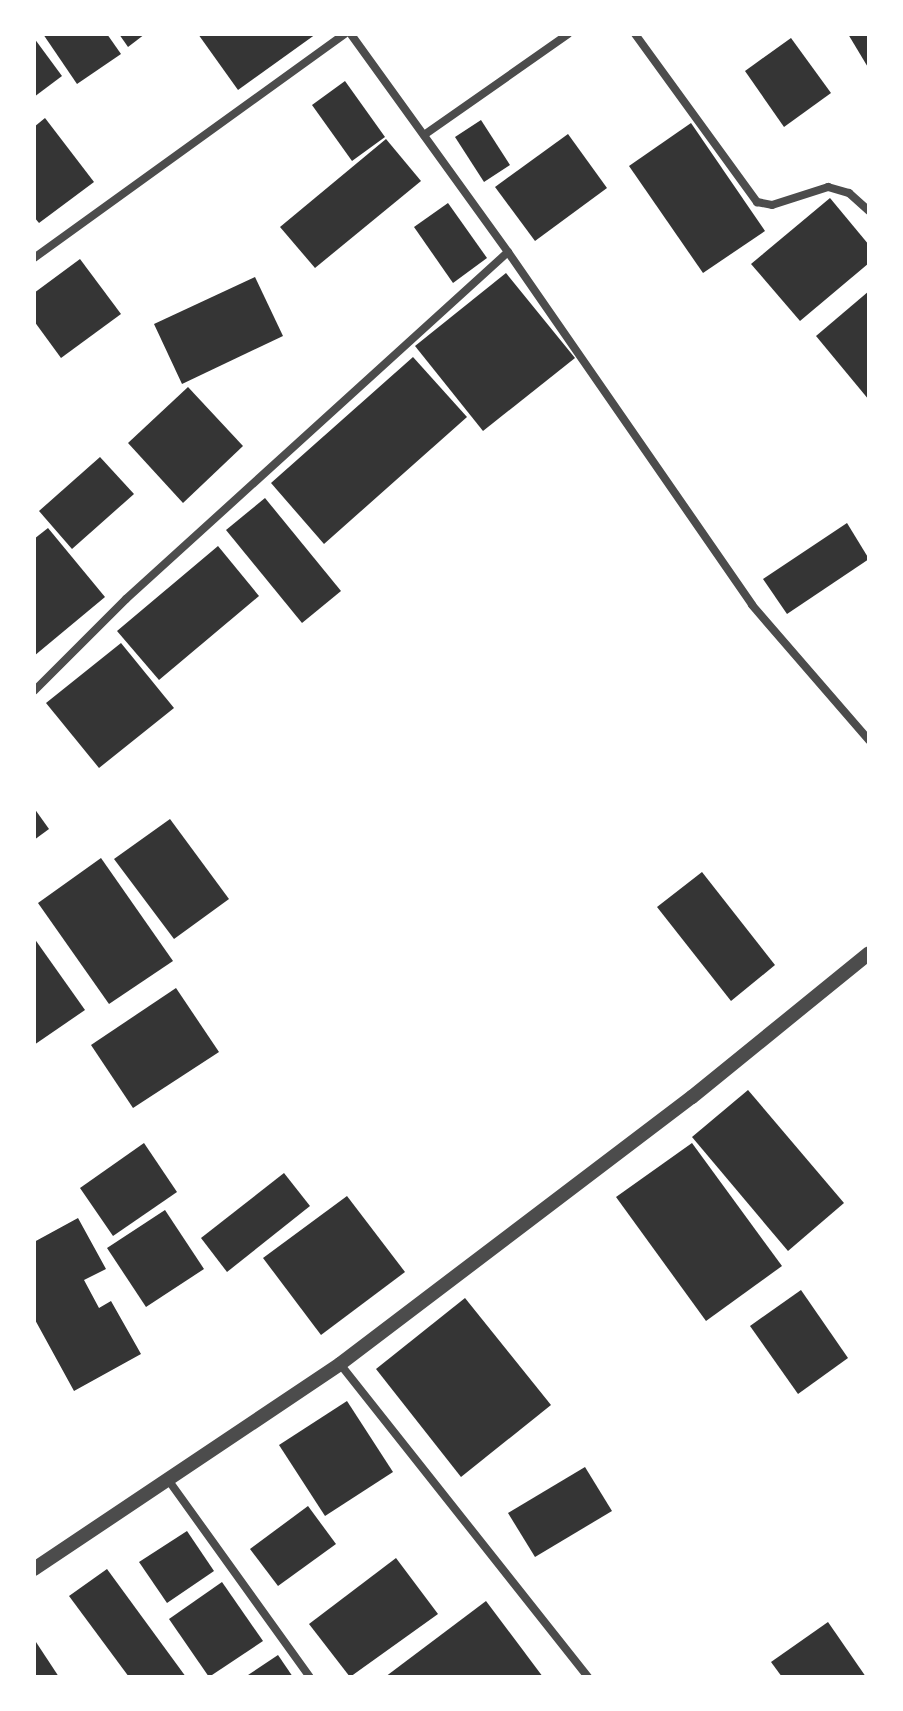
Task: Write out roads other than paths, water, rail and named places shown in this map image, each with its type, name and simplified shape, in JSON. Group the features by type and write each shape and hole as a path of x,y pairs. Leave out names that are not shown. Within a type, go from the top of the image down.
{"street":[{"path":"34,258 345,34"},
{"path":"351,34 508,252 752,605 869,740"},
{"path":"424,135 568,34"},
{"path":"635,34 757,202 772,205 828,187 849,193 869,211"},
{"path":"34,691 126,599 508,252"},
{"path":"34,1569 340,1364 692,1097 869,953"},
{"path":"340,1364 588,1677"},
{"path":"169,1481 310,1677"}]}
